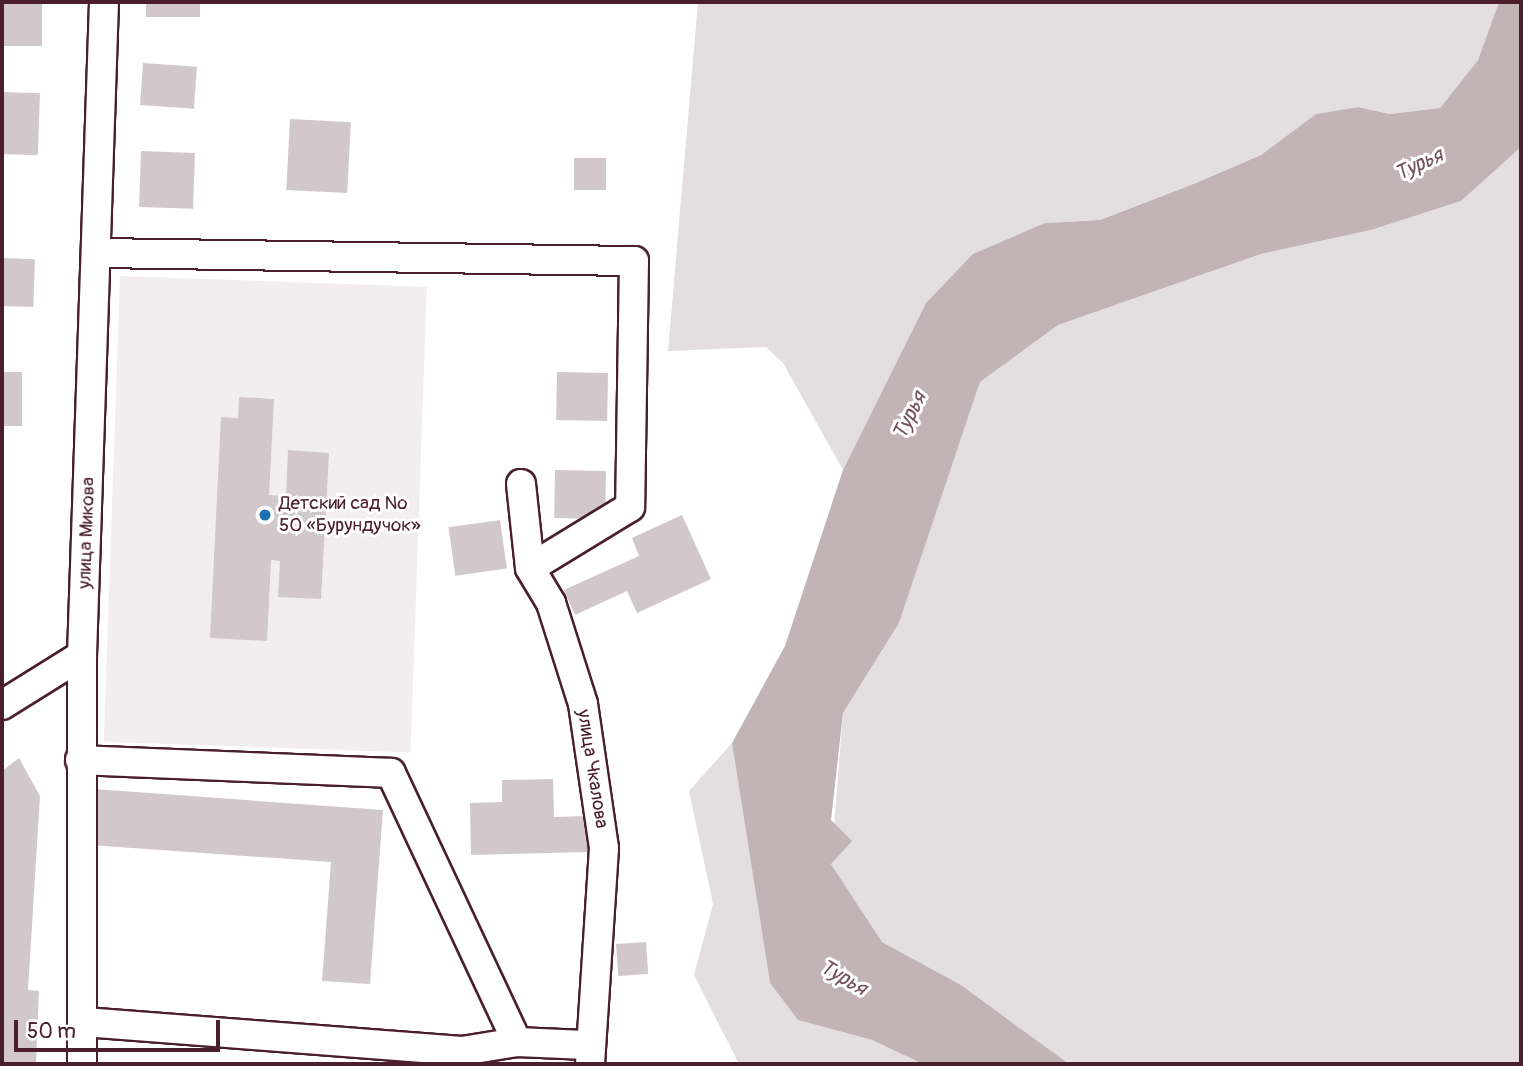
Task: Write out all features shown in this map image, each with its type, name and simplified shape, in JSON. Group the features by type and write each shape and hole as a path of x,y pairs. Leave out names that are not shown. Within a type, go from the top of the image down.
{"street":[{"name":"улица Микова","path":"82,1064 82,655 98,253 104,2"},
{"path":"98,253 635,261 630,507 530,568"},
{"name":"улица Чкалова","path":"521,484 530,568 551,603 583,704 604,848 590,1054"},
{"path":"2,705 82,655"},
{"path":"80,761 391,774 517,1042"},
{"path":"84,1022 462,1051 517,1042 590,1054"}],"shaded area":[{"path":"698,2 1499,2 1478,60 1440,108 1390,114 1358,107 1316,114 1261,155 1196,183 1100,220 1045,223 926,303 843,470 783,363 766,347 668,351"},
{"path":"1521,147 1521,1064 1069,1064 961,985 882,942 831,864 843,713 899,623 980,382 1058,325 1261,254 1371,230 1461,201"},
{"name":"Детский сад № 50 «Бурундучок»","path":"120,276 427,287 411,752 104,742"},
{"path":"732,743 770,983 798,1020 872,1040 923,1064 739,1064 694,975 713,904 689,791"}],"water":[{"name":"Турья","path":"1499,2 1521,2 1521,147 1461,201 1371,230 1261,254 1058,325 980,382 899,623 843,713 831,820 852,841 831,864 882,942 961,985 1069,1064 923,1064 872,1040 798,1020 770,983 732,743 785,646 843,470 926,303 973,254 1045,223 1100,220 1196,183 1261,155 1316,114 1358,107 1390,114 1440,108 1478,60"}],"building":[{"path":"2,2 42,2 42,46 2,46"},
{"path":"146,2 200,2 200,17 146,17"},
{"path":"143,63 197,67 194,109 140,105"},
{"path":"2,92 40,93 38,155 2,154"},
{"path":"290,119 351,122 347,193 286,190"},
{"path":"141,151 195,153 193,209 139,207"},
{"path":"574,158 606,158 606,190 574,190"},
{"path":"2,258 35,259 33,307 2,306"},
{"path":"2,372 22,372 22,426 2,426"},
{"path":"557,372 608,373 607,421 556,420"},
{"path":"239,397 274,399 269,495 286,496 288,450 329,453 321,599 278,597 280,561 271,560 267,641 210,638 221,417 238,418"},
{"path":"555,470 606,471 605,519 554,518"},
{"path":"682,515 711,579 637,613 627,591 575,615 564,590 639,556 632,538"},
{"path":"500,520 507,569 455,576 449,527"},
{"path":"19,758 40,796 28,990 39,991 36,1064 2,1064 2,771"},
{"path":"553,779 554,817 587,816 588,852 471,855 470,803 502,802 502,780"},
{"path":"94,789 383,810 370,984 322,981 331,862 90,845"},
{"path":"646,942 648,974 618,976 616,944"}],"place":[{"name":"Детский сад № 50 «Бурундучок»","path":"265,515"}]}
